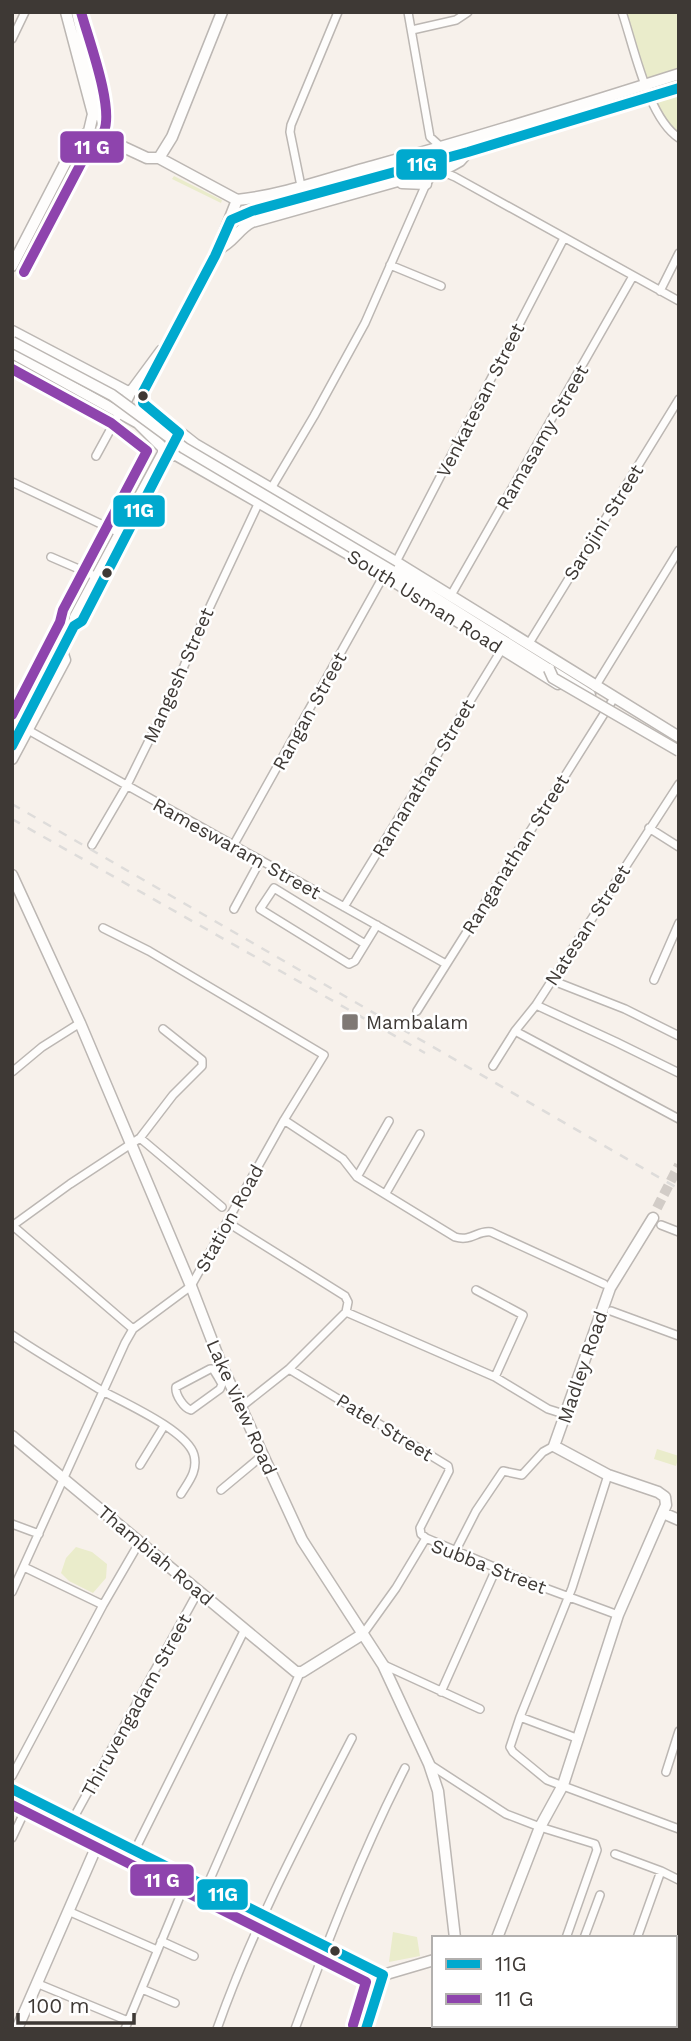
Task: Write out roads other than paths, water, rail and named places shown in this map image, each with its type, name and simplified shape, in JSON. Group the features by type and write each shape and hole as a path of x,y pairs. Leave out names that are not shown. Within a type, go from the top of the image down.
{"street":[{"path":"12,39 25,12"},
{"path":"12,266 75,144 89,131 93,114 66,12"},
{"path":"77,12 105,132 112,142"},
{"path":"159,158 172,137 222,12"},
{"path":"301,186 290,132 291,125 338,12"},
{"path":"408,12 430,136 448,165 564,238 679,301"},
{"path":"412,30 456,20 468,12"},
{"path":"622,12 648,97 657,113 679,138"},
{"path":"218,248 227,245 240,229 252,222 396,183 448,165 679,74"},
{"path":"258,502 273,488 365,323 426,184 432,176 468,152 679,88"},
{"path":"89,131 147,158 159,158 237,200 301,186 448,165"},
{"path":"231,220 252,211 448,165"},
{"path":"396,183 426,184"},
{"path":"96,456 130,393 167,347 218,248 237,200"},
{"name":"Venkatesan Street","path":"391,569 564,238"},
{"path":"660,291 679,253"},
{"path":"390,265 441,286"},
{"name":"Ramasamy Street","path":"450,597 633,276"},
{"path":"12,331 130,393"},
{"path":"12,342 112,395 184,448 391,569 679,751"},
{"name":"South Usman Road","path":"167,347 143,392 143,403 179,433 273,488 502,649 604,713 679,751"},
{"path":"12,353 138,423 163,448 163,453 121,534 82,621 74,626"},
{"name":"Sarojini Street","path":"528,645 679,399"},
{"path":"56,663 95,576 169,456 179,433"},
{"name":"South Usman Road","path":"169,456 176,455 258,502 450,597 679,737"},
{"path":"12,482 121,534"},
{"name":"Mangesh Street","path":"92,845 126,787 175,688 258,502"},
{"path":"595,687 679,550"},
{"path":"51,558 95,576"},
{"path":"377,562 390,563 505,635 511,634"},
{"name":"Rangan Street","path":"233,846 391,569"},
{"name":"Ramanathan Street","path":"344,907 502,649"},
{"path":"12,724 16,707 52,652 62,651"},
{"path":"12,759 65,660 62,651"},
{"path":"549,668 553,678 679,751"},
{"name":"Ranganathan Street","path":"417,1011 614,698"},
{"name":"Rameswaram Street","path":"28,730 446,964"},
{"name":"Natesan Street","path":"493,1066 515,1031 536,1005 679,784"},
{"path":"649,828 679,847"},
{"path":"234,909 260,861"},
{"name":"Lake View Road","path":"12,875 80,1023 191,1286 220,1371 241,1408 302,1540 383,1665 429,1764 438,1791 455,1936"},
{"path":"365,944 274,888 260,909 346,963 353,963 365,944 377,925"},
{"path":"654,980 679,923"},
{"name":"Station Road","path":"12,1592 133,1329 191,1286 324,1055 149,951 103,928"},
{"path":"551,980 625,1009 679,1036"},
{"path":"536,1005 679,1073"},
{"path":"13,1070 42,1047 80,1023"},
{"path":"133,1329 13,1226 70,1184 131,1146 203,1062 163,1029"},
{"path":"515,1031 679,1119"},
{"path":"285,1120 342,1159 357,1177 456,1237 469,1239 486,1231 491,1232 607,1286"},
{"path":"357,1177 389,1121"},
{"path":"386,1193 419,1134"},
{"path":"140,1138 222,1207"},
{"name":"Madley Road","path":"554,1446 580,1377 607,1286 655,1214"},
{"path":"230,1224 345,1296 348,1307 289,1369 241,1408"},
{"path":"661,1225 679,1232"},
{"path":"476,1290 523,1315 495,1377"},
{"path":"611,1311 679,1336"},
{"path":"346,1312 495,1377 548,1409 567,1415"},
{"path":"12,1335 136,1408 191,1447 195,1457 195,1471 181,1494"},
{"name":"Patel Street","path":"289,1369 448,1466 449,1471 421,1528 421,1534 426,1538"},
{"path":"220,1371 220,1389 191,1410 187,1408 176,1393 176,1387 220,1371"},
{"path":"140,1465 164,1426"},
{"name":"Thambiah Road","path":"12,1436 300,1673"},
{"path":"455,1552 476,1511 502,1471 522,1475 543,1452 554,1446 608,1475 658,1492 665,1497 663,1513 618,1615 563,1785 540,1827 498,1936"},
{"path":"221,1490 263,1455"},
{"path":"608,1475 569,1596 510,1744 512,1750 547,1780 679,1829"},
{"path":"663,1513 679,1520"},
{"path":"12,1524 39,1534"},
{"name":"Subba Street","path":"363,1634 396,1588 426,1538 496,1569 618,1615"},
{"path":"12,1776 139,1543"},
{"path":"24,1567 103,1605"},
{"path":"441,1692 496,1569"},
{"name":"Thiruvengadam Street","path":"72,1819 199,1590"},
{"path":"135,1850 246,1629"},
{"path":"207,1886 300,1673 363,1634"},
{"path":"383,1665 480,1709"},
{"path":"520,1717 579,1739"},
{"path":"666,1772 679,1731"},
{"path":"217,2029 237,1970 262,1914 352,1738"},
{"path":"429,1764 506,1814 592,1842 597,1847 567,1936"},
{"path":"295,2029 379,1819 405,1768"},
{"path":"12,1789 383,1975 432,1961"},
{"path":"12,1838 31,1798"},
{"path":"17,2029 103,1834"},
{"path":"615,1854 679,1880"},
{"path":"638,1936 661,1871"},
{"path":"36,1983 126,2025 188,1877"},
{"path":"585,1936 600,1895"},
{"path":"68,1911 157,1950"},
{"path":"161,1941 194,1956"},
{"path":"366,2029 383,1975"},
{"path":"142,1989 175,2003"}],"tunnel":[{"path":"12,746 56,663"},
{"path":"657,1208 679,1165"}],"railway":[{"path":"12,804 679,1189"},
{"path":"12,819 425,1053"}],"place":[{"name":"Mambalam","path":"350,1022"}]}
